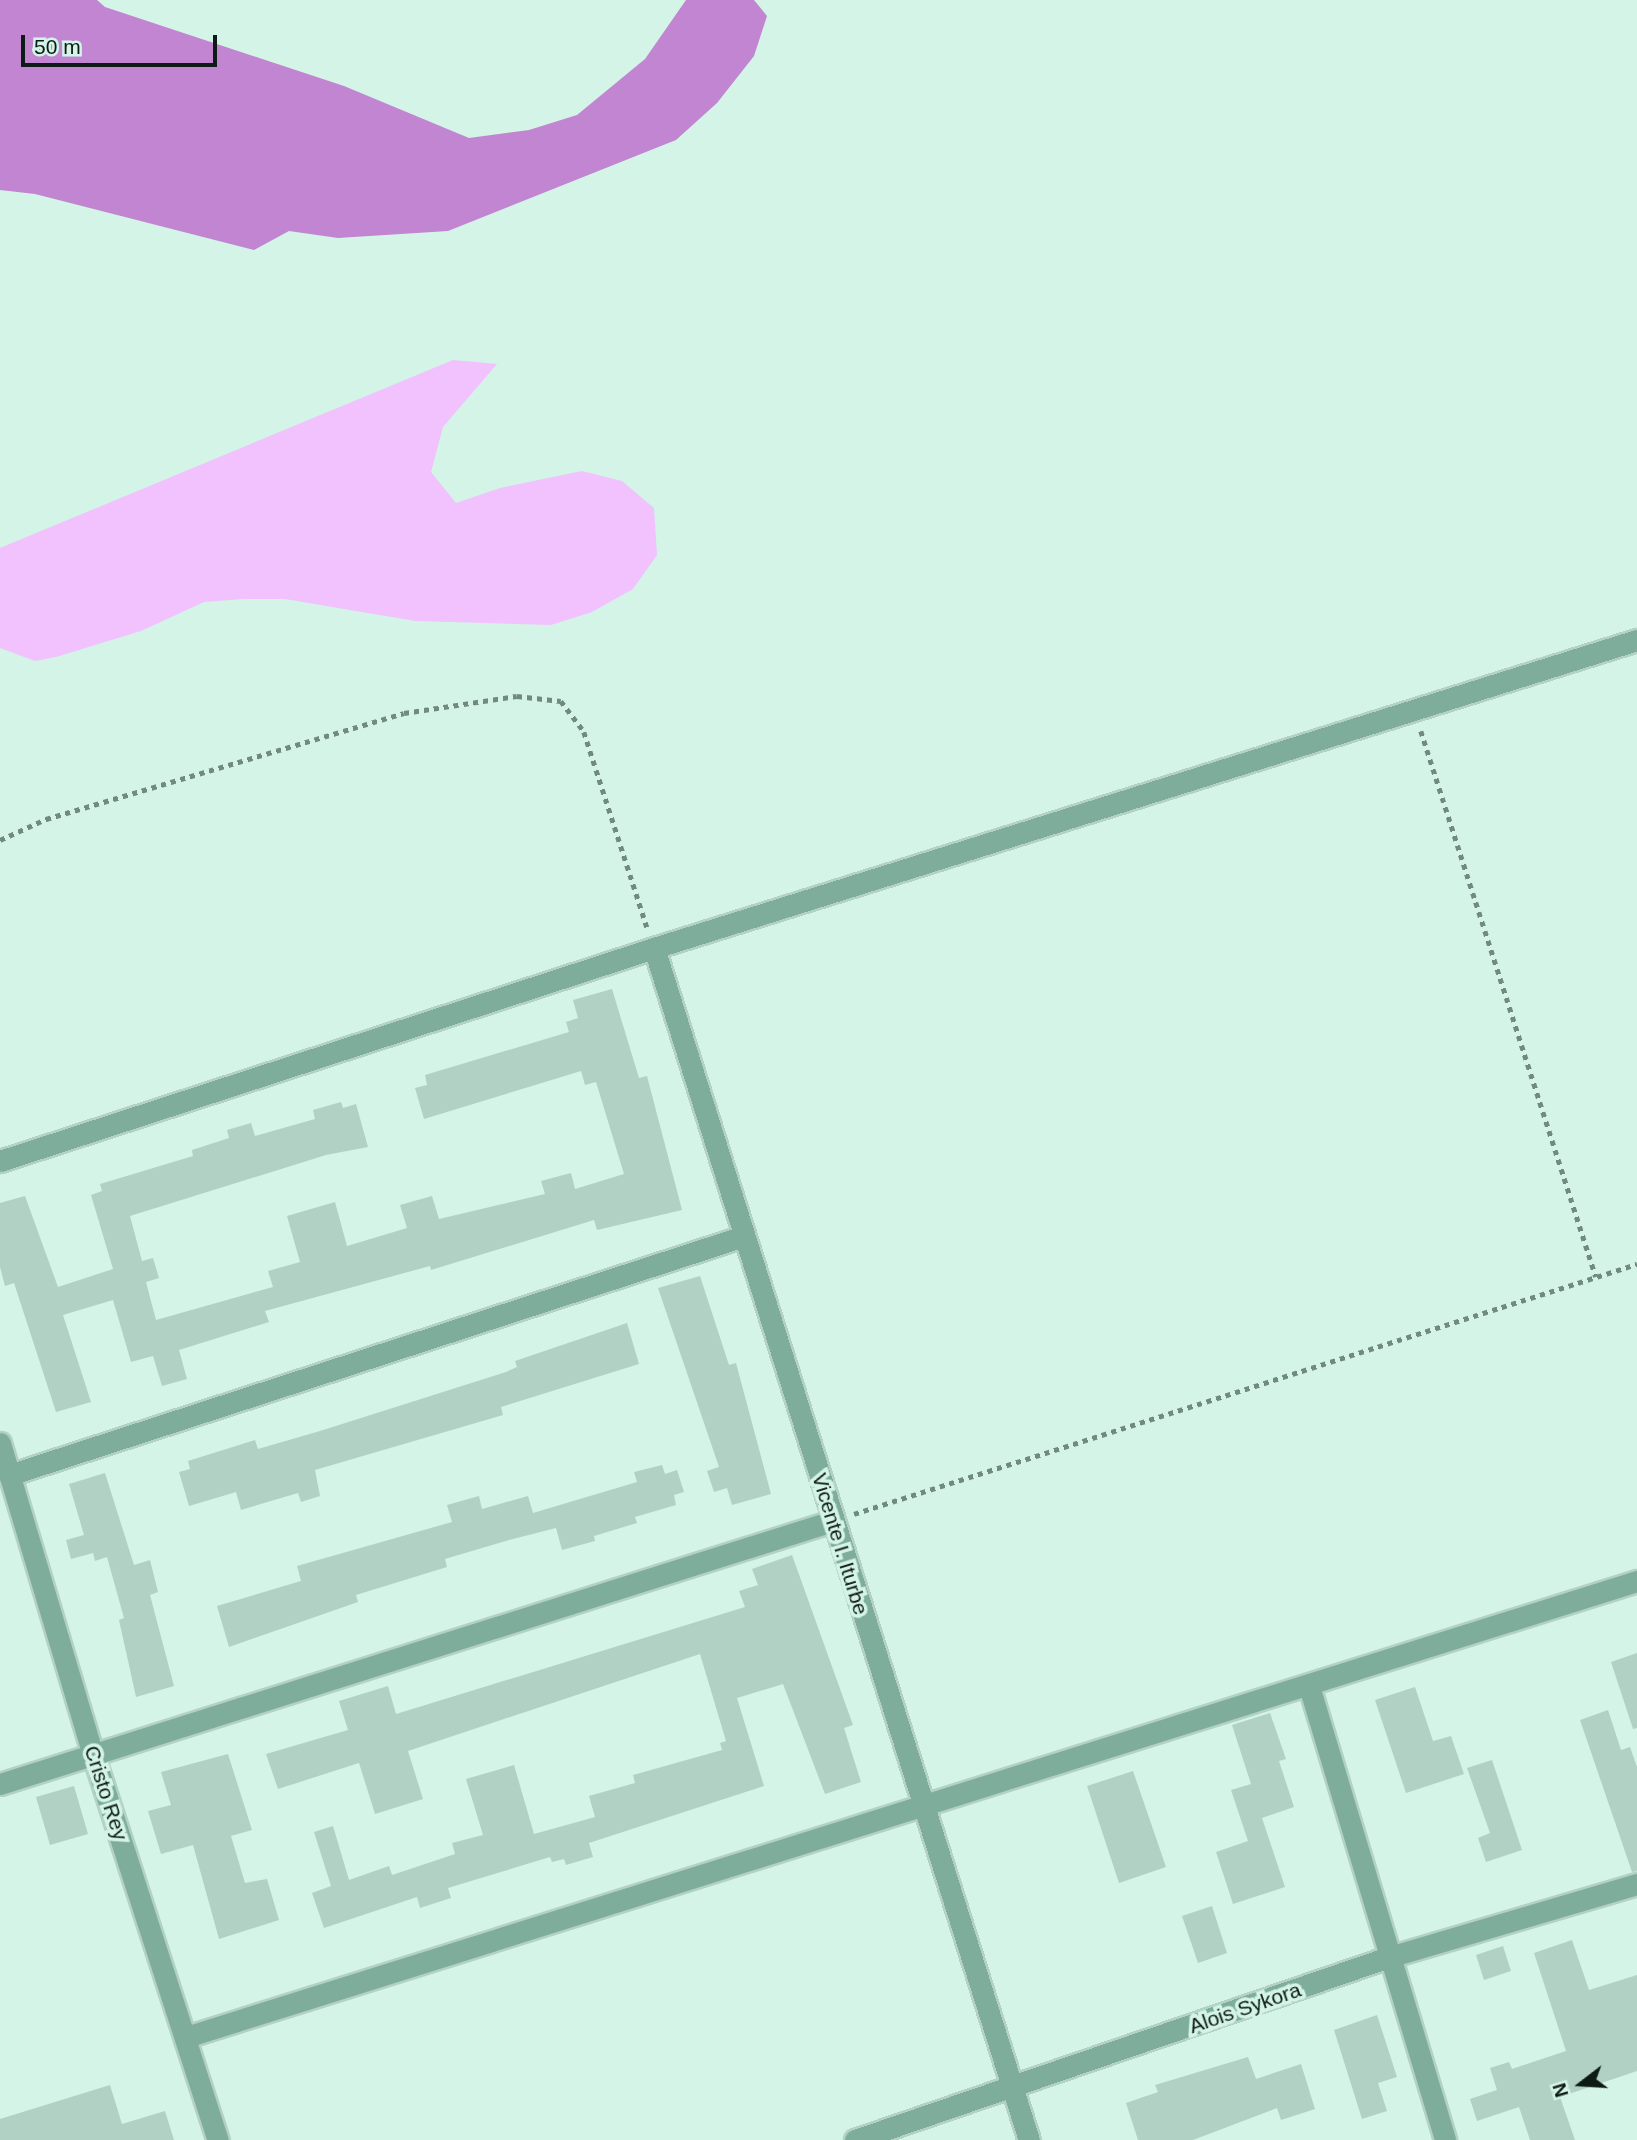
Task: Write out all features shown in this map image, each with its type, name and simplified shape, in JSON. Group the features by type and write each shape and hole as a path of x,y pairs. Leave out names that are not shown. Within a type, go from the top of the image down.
{"street":[{"path":"0,1161 654,948 1637,640"},
{"name":"Vicente I. Iturbe","path":"654,948 832,1521 1029,2140"},
{"path":"9,1475 744,1236"},
{"name":"Cristo Rey","path":"0,1444 93,1754 218,2140"},
{"path":"0,1784 832,1521"},
{"path":"186,2037 923,1808 1637,1581"},
{"path":"1309,1686 1445,2140"},
{"name":"Alois Sykora","path":"855,2140 1012,2089 1389,1957 1637,1884"}],"path":[{"path":"0,840 46,819 404,713 517,696 561,701 584,732 654,948"},
{"path":"1414,712 1596,1277"},
{"path":"832,1521 1637,1264"}],"shaded area":[{"path":"0,0 97,0 105,7 344,86 469,138 529,130 577,115 645,59 686,0 754,0 767,16 754,56 717,103 676,140 448,231 338,238 289,231 254,250 35,194 0,190"},
{"path":"453,360 497,364 443,427 431,472 456,503 500,488 582,471 622,481 654,508 657,555 633,589 592,612 551,625 415,621 285,599 244,599 204,602 141,631 56,657 35,661 0,648 0,548"}],"building":[{"path":"612,989 639,1078 647,1076 682,1210 597,1230 594,1220 431,1270 430,1266 265,1311 269,1322 179,1350 187,1379 162,1386 153,1356 131,1362 113,1300 63,1315 91,1402 56,1412 14,1283 5,1286 0,1267 0,1203 25,1196 58,1287 113,1269 91,1195 102,1191 100,1184 193,1156 192,1150 229,1138 227,1130 251,1123 255,1136 315,1119 313,1110 341,1102 343,1108 356,1104 368,1147 326,1155 130,1216 142,1261 153,1258 159,1278 146,1282 156,1320 273,1287 268,1271 300,1262 287,1216 335,1202 347,1246 407,1228 400,1205 432,1196 439,1219 545,1194 541,1181 571,1173 575,1189 624,1174 596,1082 585,1085 581,1071 424,1119 415,1088 427,1085 425,1075 569,1032 566,1022 578,1018 573,1000"},
{"path":"700,1276 729,1365 736,1363 771,1494 732,1505 727,1488 714,1492 707,1471 719,1467 658,1288"},
{"path":"627,1323 639,1364 501,1407 503,1415 315,1470 320,1496 301,1502 298,1493 241,1510 236,1492 189,1506 179,1472 190,1469 188,1461 255,1440 258,1449 320,1431 506,1372 517,1367 515,1361"},
{"path":"662,1465 665,1474 677,1470 684,1492 674,1495 676,1505 635,1517 637,1523 594,1536 595,1541 562,1550 556,1528 509,1540 445,1559 447,1567 356,1595 358,1602 229,1647 217,1606 301,1581 297,1566 452,1522 447,1505 479,1496 482,1509 528,1496 533,1513 637,1482 634,1472"},
{"path":"105,1473 134,1565 150,1560 158,1592 150,1595 174,1686 136,1697 119,1620 124,1618 107,1557 95,1561 93,1553 71,1559 66,1540 84,1535 69,1484"},
{"path":"792,1555 853,1725 844,1728 861,1782 825,1794 783,1684 737,1698 764,1786 589,1843 593,1857 566,1865 564,1859 552,1862 550,1857 448,1888 451,1898 420,1908 417,1897 324,1928 312,1893 331,1886 314,1832 333,1826 349,1880 389,1866 392,1875 455,1854 452,1843 483,1835 466,1779 514,1765 534,1834 595,1817 589,1796 635,1783 633,1775 722,1750 720,1743 726,1741 700,1654 408,1751 423,1799 375,1814 359,1763 278,1789 266,1754 348,1730 339,1701 388,1686 396,1714 745,1607 739,1591 758,1585 752,1569"},
{"path":"1637,1653 1637,1728 1633,1729 1611,1662"},
{"path":"1415,1687 1433,1741 1451,1736 1464,1774 1406,1793 1375,1700"},
{"path":"1608,1710 1621,1750 1630,1747 1637,1767 1637,1871 1632,1872 1580,1720"},
{"path":"1270,1713 1286,1759 1279,1761 1294,1807 1262,1818 1285,1887 1233,1904 1216,1852 1248,1841 1231,1790 1251,1784 1232,1725"},
{"path":"228,1754 252,1830 231,1836 245,1883 267,1879 279,1920 219,1939 193,1845 161,1854 148,1811 171,1805 161,1772"},
{"path":"1492,1760 1522,1850 1486,1862 1478,1838 1490,1833 1467,1768"},
{"path":"1133,1771 1166,1867 1119,1883 1087,1786"},
{"path":"74,1786 88,1834 50,1845 36,1797"},
{"path":"1212,1906 1227,1953 1198,1963 1182,1916"},
{"path":"1572,1940 1589,1990 1637,1975 1637,2071 1560,2097 1575,2140 1530,2140 1519,2107 1477,2121 1470,2099 1497,2090 1490,2068 1509,2062 1512,2069 1566,2051 1534,1953"},
{"path":"1503,1946 1511,1971 1484,1980 1476,1955"},
{"path":"1377,2015 1397,2077 1378,2083 1387,2111 1362,2119 1334,2030"},
{"path":"1248,2057 1256,2079 1301,2064 1315,2109 1281,2120 1277,2108 1193,2140 1138,2140 1126,2103 1158,2092 1155,2085"},
{"path":"110,2085 122,2124 165,2111 174,2140 0,2140 0,2119"}]}
